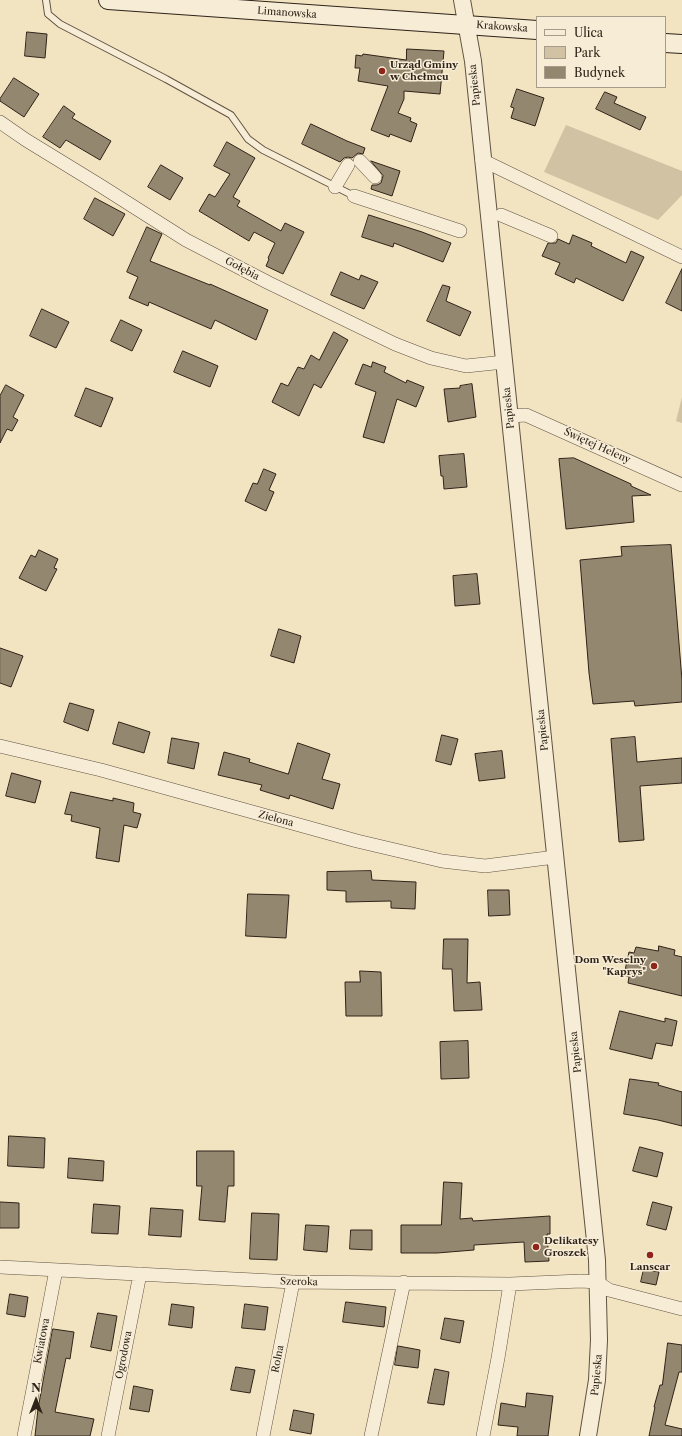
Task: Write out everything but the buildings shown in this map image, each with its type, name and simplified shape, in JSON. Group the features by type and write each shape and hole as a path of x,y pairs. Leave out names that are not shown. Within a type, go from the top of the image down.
{"main road":[{"name":"Limanowska","path":"108,0 264,12 466,24"},
{"name":"Krakowska","path":"466,24 536,30"},
{"path":"666,43 682,44"}],"street":[{"name":"Papieska","path":"462,0 473,61 482,160 510,416 597,1260 599,1340 597,1380 588,1436"},
{"name":"Gołębia","path":"0,122 26,140 186,240 269,283 395,344 431,358 466,366 504,362"},
{"path":"482,160 682,257"},
{"path":"335,187 354,163 375,177"},
{"path":"354,196 460,231"},
{"path":"501,215 551,236"},
{"name":"Świętej Heleny","path":"510,416 526,415 682,485"},
{"name":"Zielona","path":"0,746 101,770 357,841 442,861 485,866 555,857"},
{"name":"Szeroka","path":"0,1267 293,1282 510,1284 581,1281 597,1282"},
{"name":"Kwiatowa","path":"24,1436 56,1270"},
{"name":"Ogrodowa","path":"108,1436 140,1274"},
{"name":"Rolna","path":"263,1436 293,1282"},
{"path":"371,1436 404,1282"},
{"path":"597,1282 609,1290 682,1309"},
{"path":"483,1436 510,1284"}],"lane":[{"path":"46,0 48,14 60,24 166,79 231,115 248,139 263,150 354,196"}],"green space":[{"path":"566,125 682,171 682,195 658,220 544,172"},
{"path":"682,397 682,423 676,421"}],"place":[{"name":"Urząd Gminy w Chełmcu","path":"382,71"},
{"name":"Dom Weselny \"Kaprys\"","path":"654,966"},
{"name":"Delikatesy Groszek","path":"536,1247"},
{"name":"Lanscar","path":"650,1255"}]}
